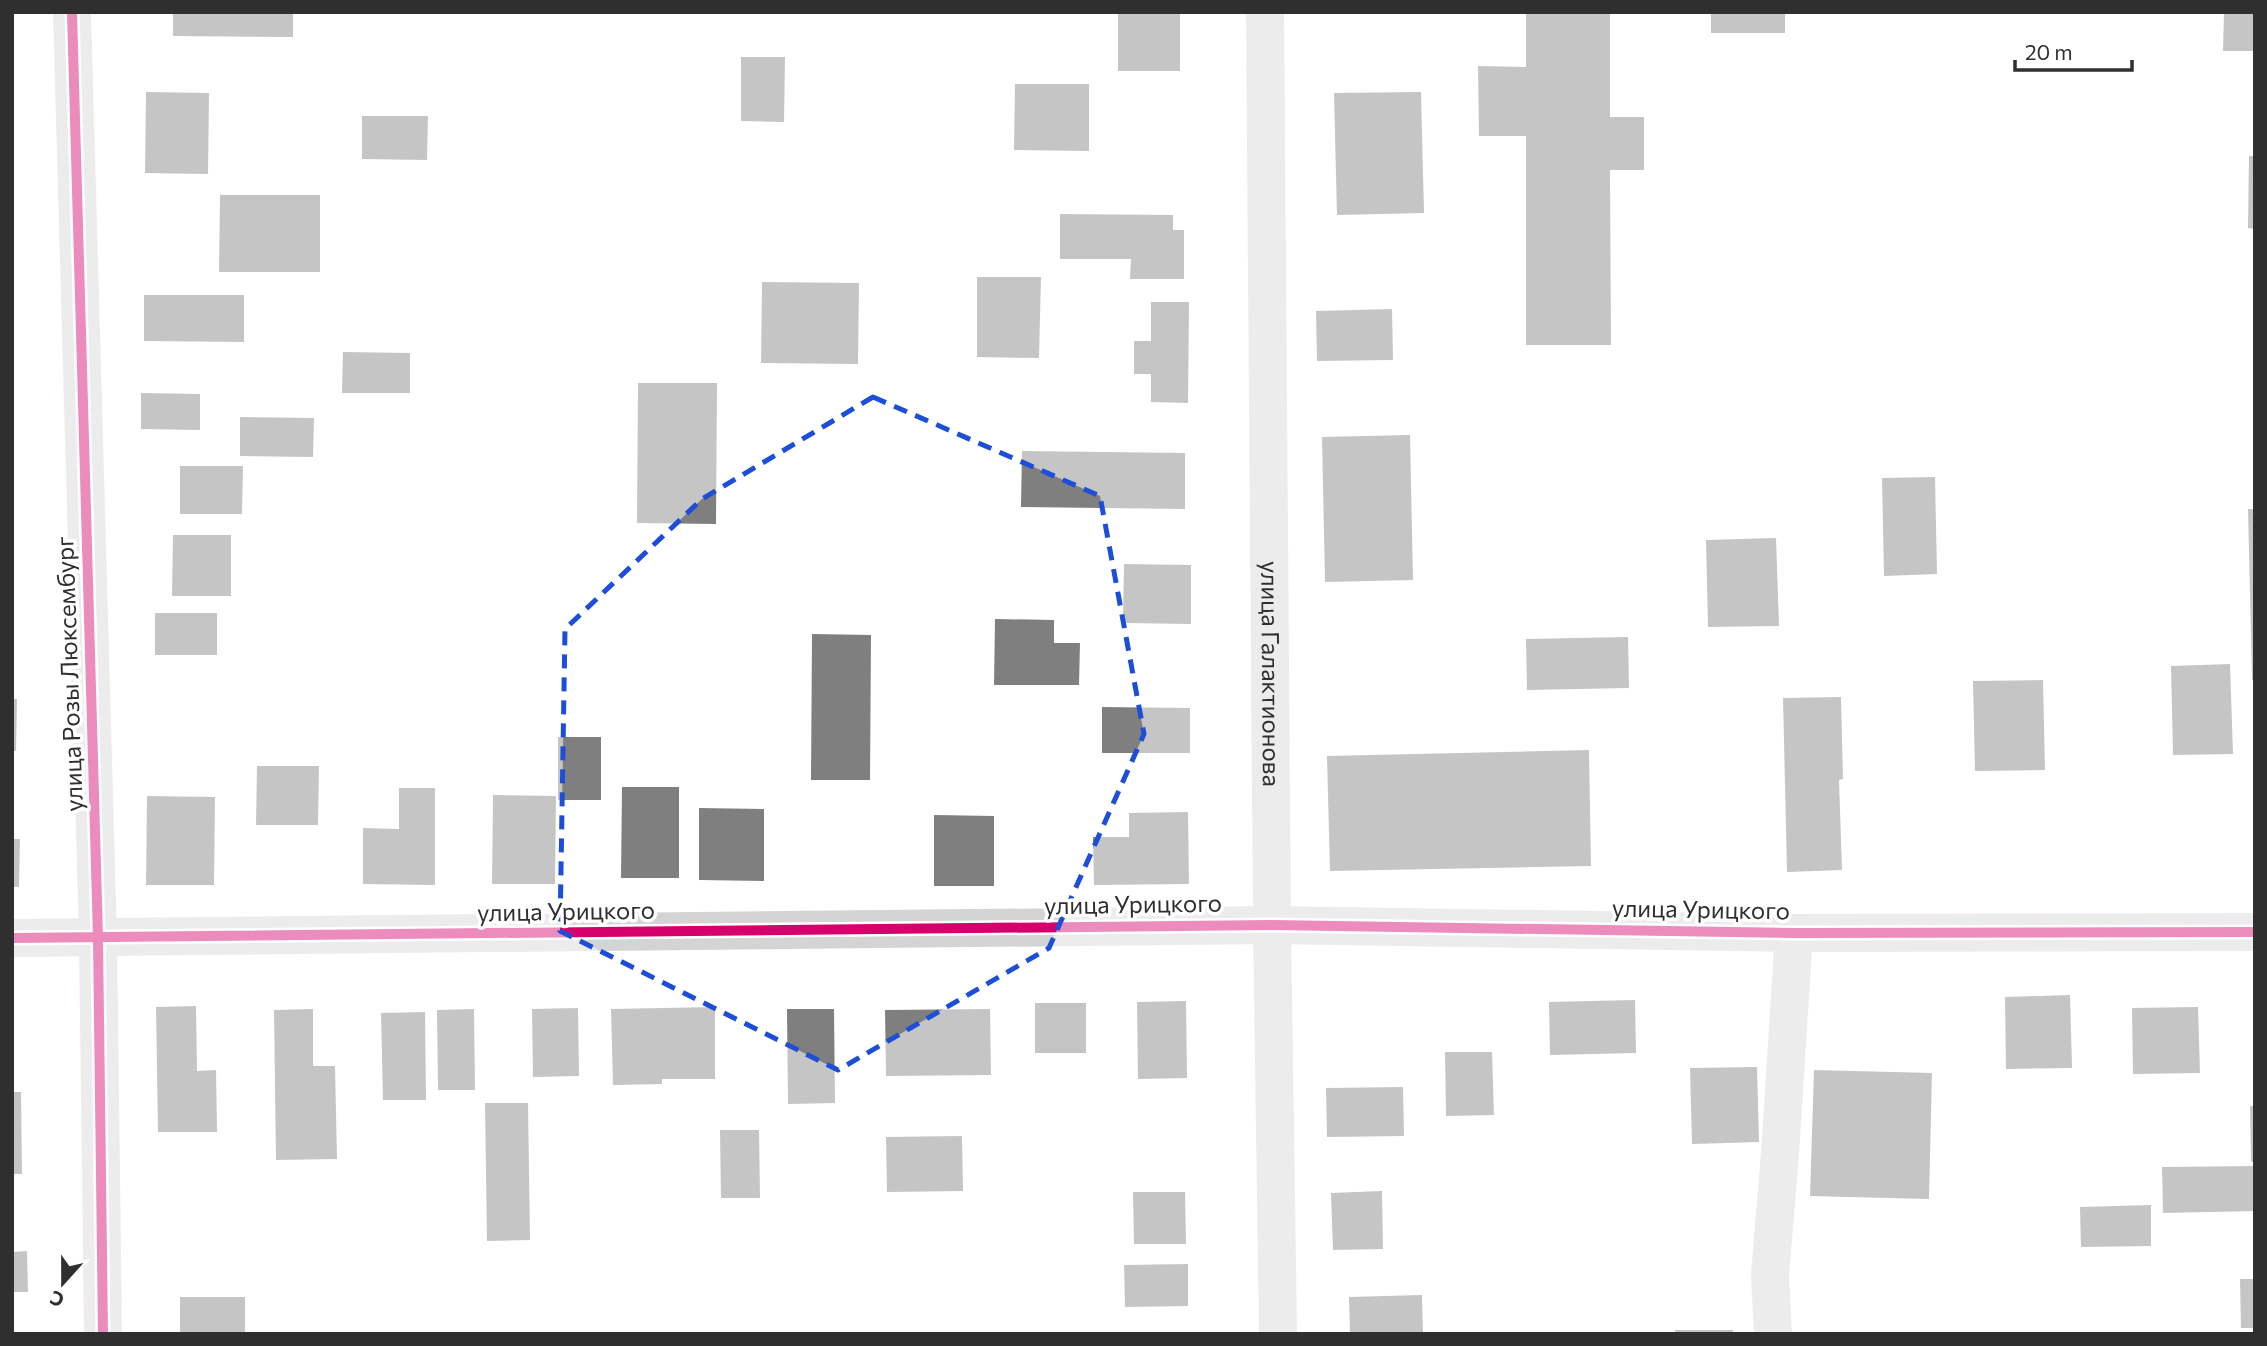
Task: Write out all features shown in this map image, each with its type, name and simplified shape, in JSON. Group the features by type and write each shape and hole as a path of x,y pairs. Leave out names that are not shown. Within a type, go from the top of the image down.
{"street":[{"name":"улица Розы Люксембург","path":"72,12 98,938 103,1334"},
{"name":"улица Галактионова","path":"1265,12 1278,1334"},
{"name":"улица Урицкого","path":"12,938 1272,925 1794,933 2255,932"},
{"path":"1773,1334 1770,1275 1794,933"}],"highlighted area":[{"path":"873,397 1100,496 1144,734 1049,948 838,1070 560,931 565,629 702,499"}],"building":[{"path":"173,12 293,12 293,37 173,36"},
{"path":"1526,12 1610,12 1610,117 1644,117 1644,170 1610,170 1611,345 1526,345 1526,136 1479,136 1478,66 1526,67"},
{"path":"1711,12 1785,12 1785,33 1711,33"},
{"path":"2224,12 2255,12 2255,51 2223,51"},
{"path":"1118,13 1180,13 1180,71 1118,71"},
{"path":"741,57 785,57 784,122 741,121"},
{"path":"1015,84 1089,84 1089,151 1014,150"},
{"path":"146,92 209,93 208,174 145,173"},
{"path":"1421,92 1424,213 1337,215 1334,93"},
{"path":"362,116 428,116 427,160 362,159"},
{"path":"2249,156 2255,156 2255,229 2248,228"},
{"path":"220,195 320,195 320,272 219,272"},
{"path":"1060,214 1173,215 1173,230 1184,230 1184,279 1130,279 1131,259 1060,259"},
{"path":"977,277 1041,277 1039,358 977,357"},
{"path":"762,282 859,283 858,364 761,363"},
{"path":"144,295 244,295 244,342 144,341"},
{"path":"1151,302 1189,302 1188,403 1151,402 1151,374 1134,374 1134,341 1151,341"},
{"path":"1392,309 1393,360 1317,361 1316,311"},
{"path":"343,352 410,353 410,393 342,393"},
{"path":"638,383 717,383 716,524 637,523"},
{"path":"141,393 200,394 200,430 141,429"},
{"path":"240,417 314,418 313,457 240,456"},
{"path":"1410,435 1413,580 1325,582 1322,437"},
{"path":"1022,451 1185,453 1185,509 1021,507"},
{"path":"180,466 243,466 242,514 180,514"},
{"path":"1935,477 1937,574 1884,576 1882,478"},
{"path":"2248,509 2255,509 2255,680 2252,680"},
{"path":"173,535 231,535 231,596 172,596"},
{"path":"1776,538 1779,626 1708,627 1706,540"},
{"path":"1124,564 1191,565 1191,624 1123,623"},
{"path":"155,613 217,613 217,655 155,655"},
{"path":"995,619 1054,620 1054,643 1080,643 1079,685 994,685"},
{"path":"812,634 871,635 870,780 811,780"},
{"path":"1628,637 1629,688 1527,690 1526,639"},
{"path":"2230,664 2233,754 2173,755 2171,666"},
{"path":"2043,680 2045,770 1975,771 1973,681"},
{"path":"1841,697 1843,779 1839,780 1842,870 1787,872 1783,698"},
{"path":"12,699 17,699 16,751 12,751"},
{"path":"1102,707 1190,708 1190,753 1102,753"},
{"path":"558,737 601,737 601,800 558,800"},
{"path":"1589,750 1591,866 1330,871 1327,756"},
{"path":"257,766 319,766 318,825 256,825"},
{"path":"622,787 679,787 679,878 621,878"},
{"path":"399,788 435,788 435,885 363,884 363,828 399,829"},
{"path":"493,795 556,796 555,884 492,884"},
{"path":"147,796 215,797 214,885 146,885"},
{"path":"699,808 764,809 764,881 699,880"},
{"path":"1188,812 1189,884 1094,885 1093,837 1129,837 1129,813"},
{"path":"934,815 994,816 994,886 934,886"},
{"path":"12,839 20,839 19,887 12,887"},
{"path":"2070,995 2072,1068 2006,1069 2005,997"},
{"path":"1635,1000 1636,1053 1550,1055 1549,1002"},
{"path":"1186,1001 1187,1078 1138,1079 1137,1002"},
{"path":"1035,1003 1086,1003 1086,1053 1035,1053"},
{"path":"196,1006 197,1071 216,1070 217,1132 158,1132 156,1007"},
{"path":"715,1007 715,1079 662,1079 662,1084 613,1085 611,1009"},
{"path":"2198,1007 2200,1073 2133,1074 2132,1008"},
{"path":"578,1008 579,1076 533,1077 532,1009"},
{"path":"313,1009 313,1066 335,1066 337,1159 276,1160 274,1010"},
{"path":"474,1009 475,1090 438,1090 437,1010"},
{"path":"787,1009 834,1009 835,1103 788,1104"},
{"path":"990,1009 991,1075 886,1076 885,1010"},
{"path":"425,1012 426,1100 383,1100 381,1013"},
{"path":"1445,1052 1492,1052 1494,1115 1446,1116"},
{"path":"1757,1067 1759,1142 1692,1144 1690,1068"},
{"path":"1814,1070 1932,1073 1929,1199 1810,1196"},
{"path":"1403,1087 1404,1136 1327,1137 1326,1088"},
{"path":"12,1092 21,1092 22,1174 12,1174"},
{"path":"485,1103 528,1103 530,1240 487,1241"},
{"path":"2250,1106 2255,1106 2255,1162 2251,1162"},
{"path":"720,1130 759,1130 760,1198 721,1198"},
{"path":"962,1136 963,1191 887,1192 886,1137"},
{"path":"2255,1166 2255,1211 2163,1213 2162,1167"},
{"path":"1382,1191 1383,1249 1333,1250 1331,1193"},
{"path":"1133,1192 1185,1192 1186,1244 1134,1244"},
{"path":"2151,1205 2151,1246 2081,1247 2080,1207"},
{"path":"27,1251 28,1292 12,1292 12,1252"},
{"path":"1188,1264 1188,1306 1125,1307 1124,1265"},
{"path":"2240,1279 2255,1279 2255,1328 2241,1328"},
{"path":"1422,1295 1423,1334 1350,1334 1349,1297"},
{"path":"180,1297 245,1297 245,1334 180,1334"},
{"path":"1675,1330 1733,1330 1733,1334 1675,1334"}],"cycle path":[{"path":"72,12 98,938 103,1334"},
{"path":"12,938 1272,925 1794,933 2255,932"}]}
